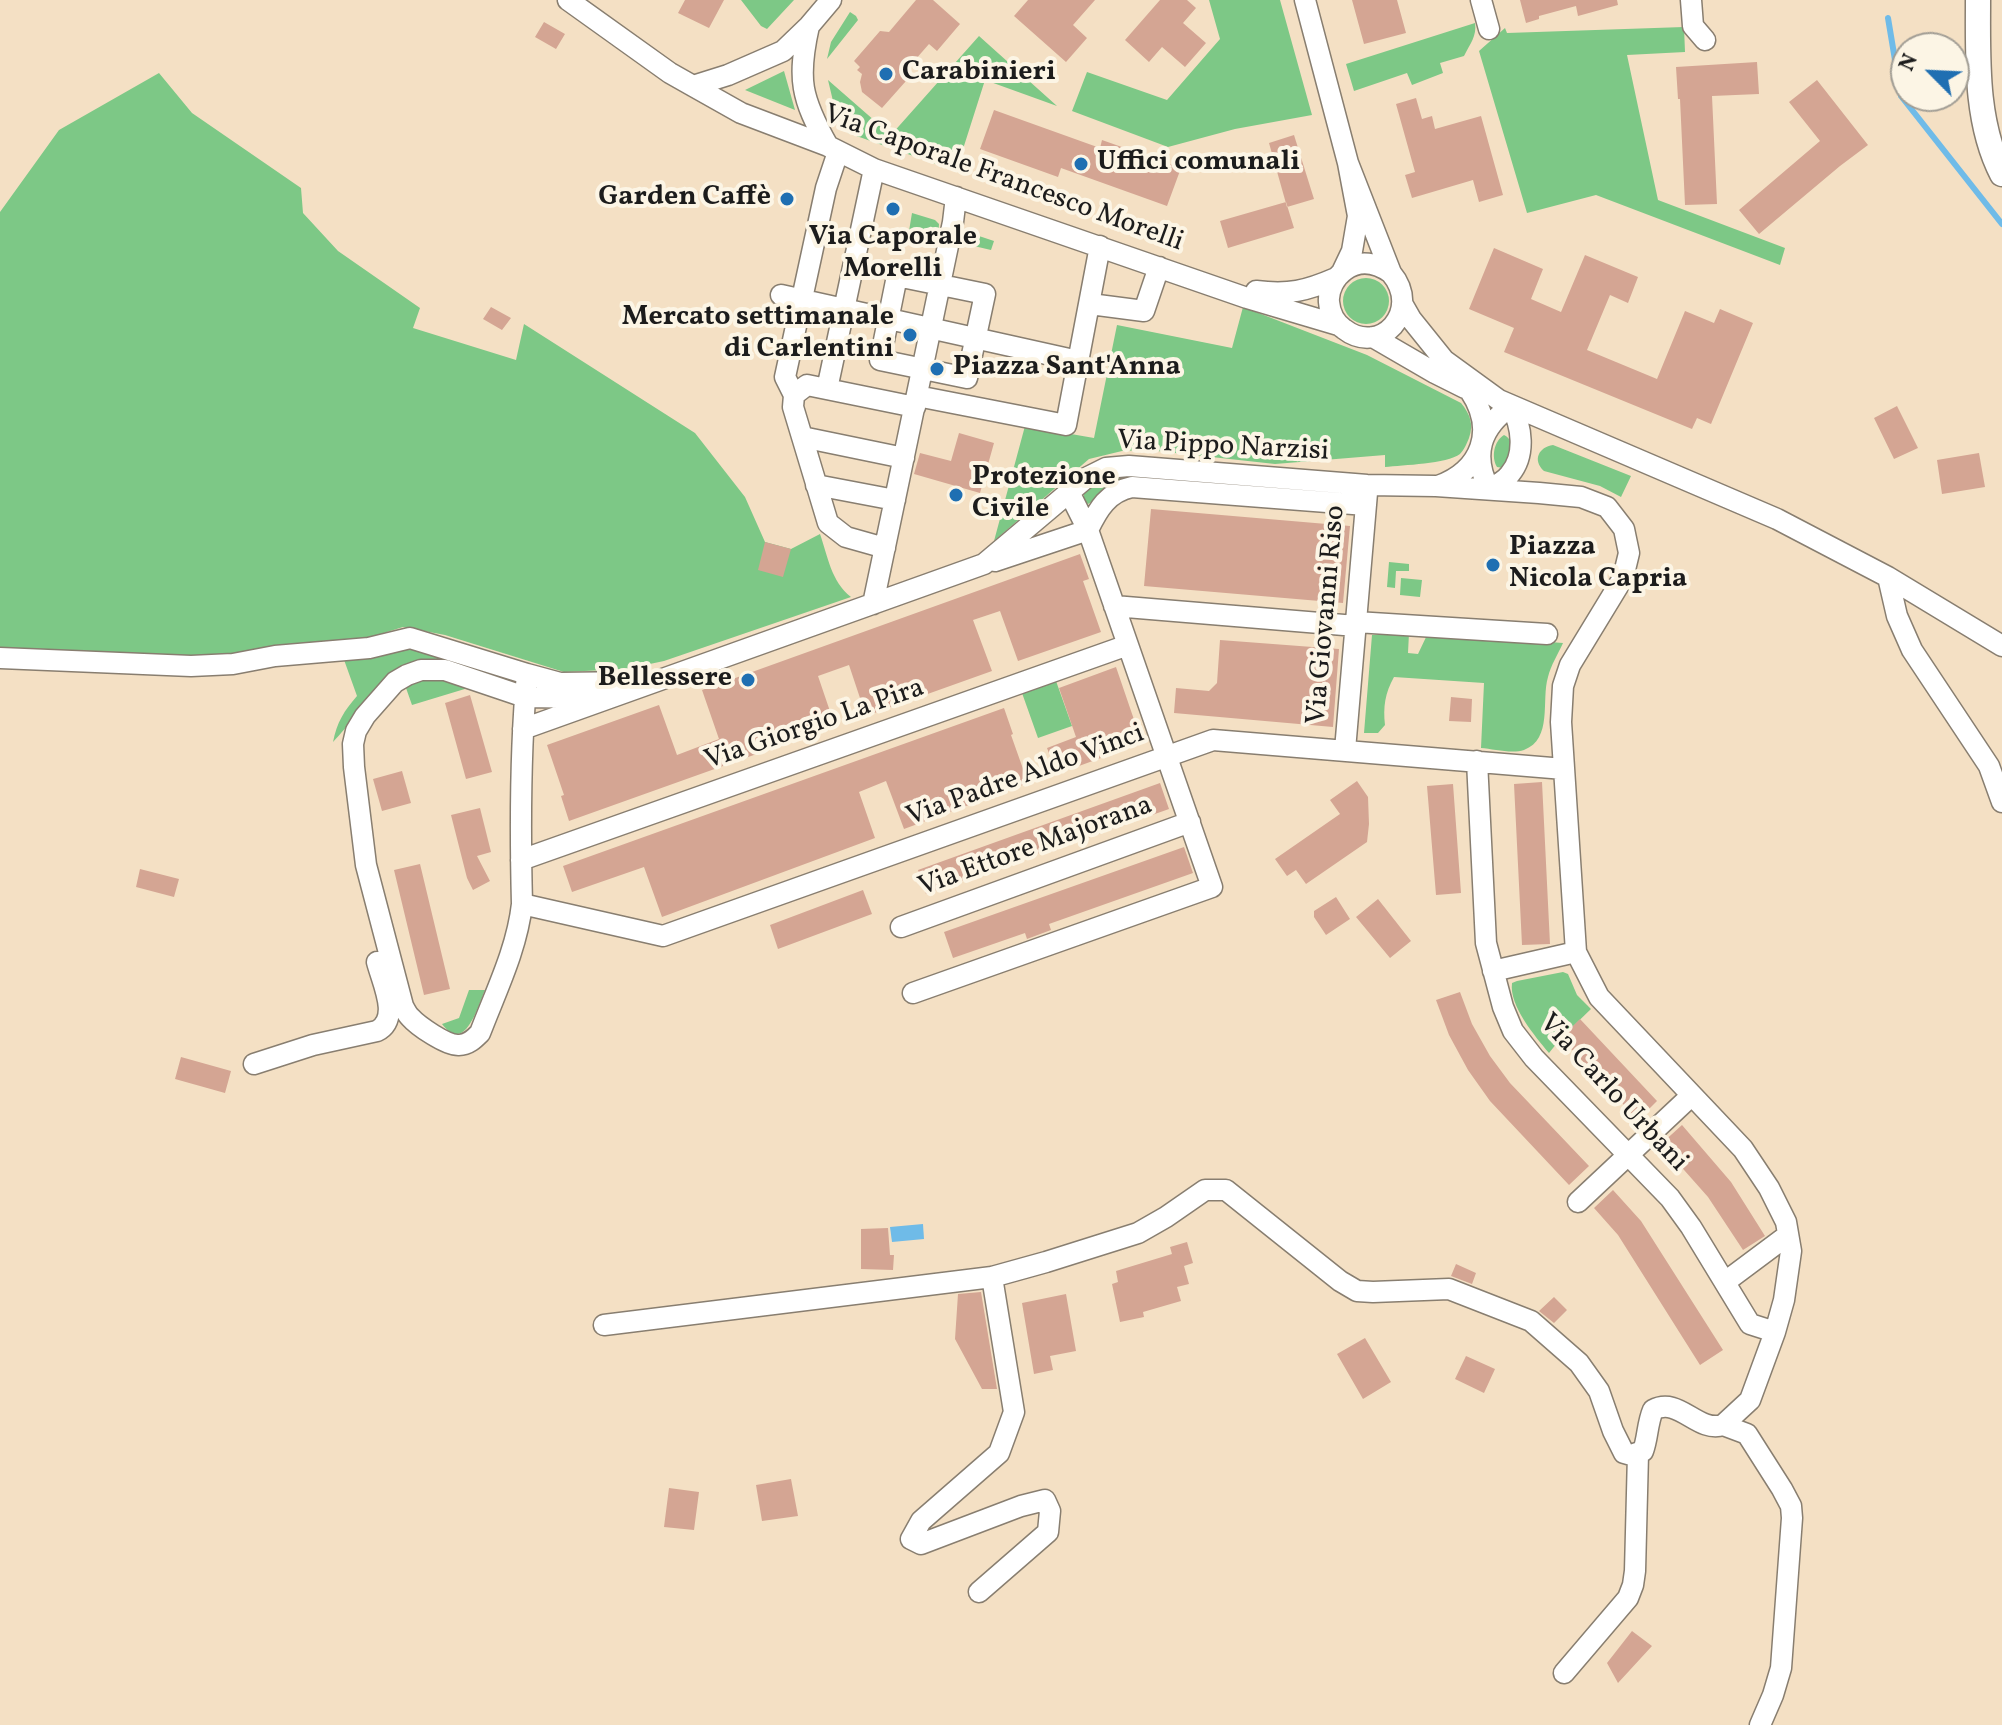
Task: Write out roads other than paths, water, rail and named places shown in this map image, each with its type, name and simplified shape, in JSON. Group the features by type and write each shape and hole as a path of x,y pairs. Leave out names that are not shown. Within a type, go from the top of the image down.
{"main road":[{"path":"1978,0 1982,110 1988,142 2002,174"}],"street":[{"name":"Via Caporale Francesco Morelli","path":"568,0 670,73 741,113 833,149 874,169 1216,286"},
{"path":"693,86 728,75 783,51 831,0"},
{"path":"1305,0 1348,163 1358,216 1352,251 1330,290 1329,302 1338,325"},
{"path":"1481,0 1489,29"},
{"path":"1691,0 1693,26 1705,40"},
{"path":"809,26 801,74 816,125 833,149 826,188 791,297 785,377 794,395 793,407 828,523 846,537 885,548"},
{"path":"1348,163 1391,273"},
{"path":"827,389 874,169"},
{"path":"873,604 956,197"},
{"path":"794,395 807,385 1066,425 1100,246"},
{"path":"1366,263 1384,267 1391,273 1401,287 1403,305 1393,325 1381,334 1361,337 1338,325 1216,286 1283,294 1313,288 1349,267 1366,263"},
{"path":"1090,304 1144,311 1159,267"},
{"path":"897,276 985,294 967,378 880,360 888,319 897,276"},
{"path":"791,297 1078,361"},
{"path":"1403,305 1444,360 1505,403 1516,417 1520,432 1519,468 1529,486 1539,493"},
{"path":"1373,337 1470,391 1777,519 1888,577 2002,646"},
{"path":"1470,391 1482,415 1479,459 1489,489 1510,474 1531,433 1554,425"},
{"path":"1436,486 1452,481 1466,471 1505,403"},
{"path":"802,437 904,458"},
{"name":"Via Pippo Narzisi","path":"523,729 984,564 1086,478 1106,468 1129,466 1366,495 1436,486 1581,497 1607,507 1624,529 1629,553 1623,578 1570,665 1563,686 1561,722 1564,769"},
{"path":"816,485 895,500"},
{"path":"984,564 1088,530 1098,509 1107,499 1121,489 1132,487 1366,495"},
{"path":"913,993 1212,887 1088,530 1069,492"},
{"name":"Via Giovanni Riso","path":"1345,750 1366,495"},
{"path":"1888,577 1897,616 1912,650 1989,766 2002,802"},
{"path":"1114,606 1547,634"},
{"path":"0,658 191,666 233,664 275,656 369,648 410,638 560,683 654,681"},
{"name":"Via Giorgio La Pira","path":"521,860 1128,645"},
{"path":"527,674 525,697 523,729 520,924 480,1033 472,1042 448,1044 410,1017 403,1006 366,865 354,767 356,731 395,682 421,670 445,670 525,697 605,699"},
{"path":"254,1064 313,1045 377,1031 387,1023 389,1009 349,844 339,752 342,745 354,739"},
{"name":"Via Padre Aldo Vinci","path":"522,904 663,936 1213,740 1564,769"},
{"name":"Via Carlo Urbani","path":"1477,761 1486,943 1503,1007 1513,1031 1534,1058 1670,1198 1750,1324 1775,1332"},
{"path":"604,1325 992,1277 1138,1233 1205,1190 1226,1190 1340,1281 1357,1291 1449,1289 1531,1321 1579,1363 1599,1391 1624,1453 1631,1455 1643,1451 1648,1421 1653,1410 1662,1405 1708,1425 1723,1425 1750,1400 1775,1332 1784,1300 1791,1251 1786,1222 1769,1188 1743,1149 1599,997 1576,952 1564,769"},
{"name":"Via Ettore Majorana","path":"901,927 1190,822"},
{"path":"1493,971 1576,952"},
{"path":"1578,1202 1691,1096"},
{"path":"1725,1282 1788,1235"},
{"path":"979,1592 1048,1532 1050,1511 1045,1500 921,1544 911,1539 921,1521 999,1453 1014,1412 992,1277"},
{"path":"1723,1425 1747,1434 1791,1506 1781,1668 1760,1725"},
{"path":"1564,1673 1628,1598 1633,1585 1638,1454"}],"water":[{"path":"923,1224 924,1239 892,1242 890,1227"}],"waterway":[{"path":"1888,18 1901,96 2002,224"}],"place":[{"name":"Carabinieri","path":"886,74"},
{"name":"Uffici comunali","path":"1081,164"},
{"name":"Garden Caffè","path":"787,199"},
{"name":"Via Caporale Morelli","path":"893,209"},
{"name":"Mercato settimanale di Carlentini","path":"910,335"},
{"name":"Piazza Sant'Anna","path":"937,369"},
{"name":"Protezione Civile","path":"956,495"},
{"name":"Piazza Nicola Capria","path":"1493,565"},
{"name":"Bellessere","path":"748,680"}]}
